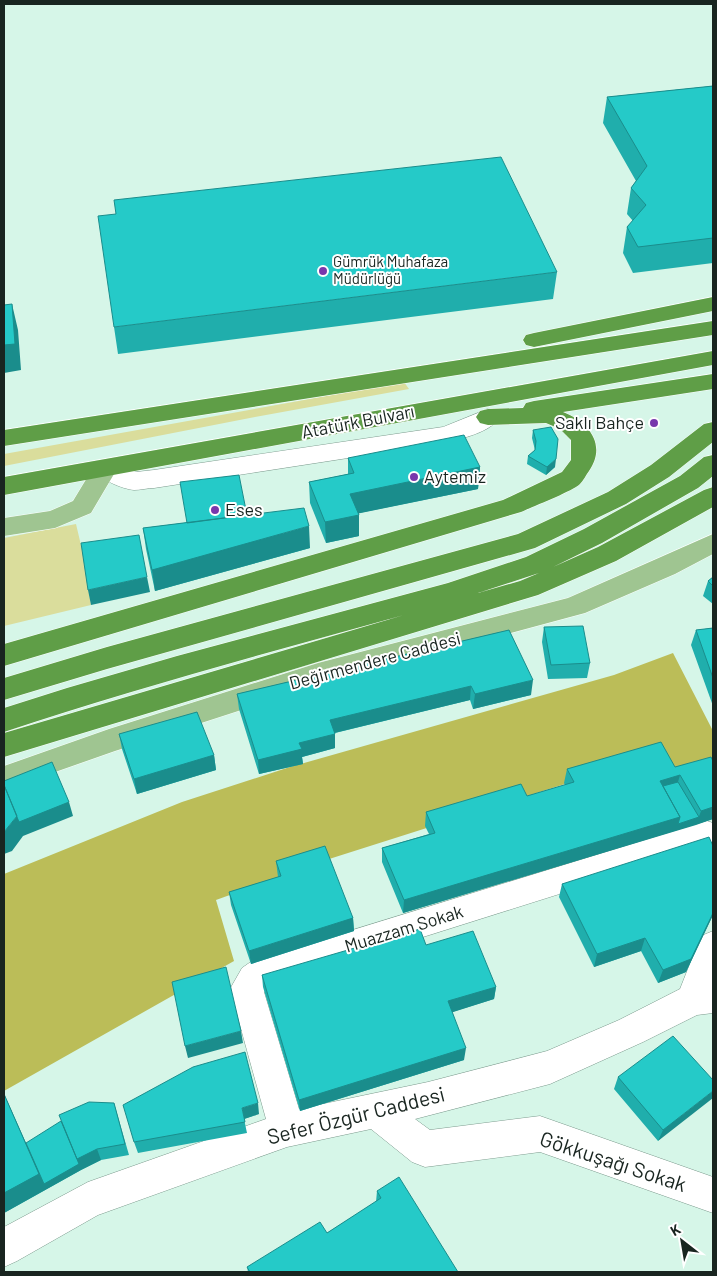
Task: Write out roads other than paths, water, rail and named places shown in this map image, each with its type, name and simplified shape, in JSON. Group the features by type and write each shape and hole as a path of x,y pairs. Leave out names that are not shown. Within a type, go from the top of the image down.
{"highway":[{"path":"216,404 713,304"},
{"name":"Atatürk Bulvarı","path":"4,438 216,404 547,356 713,328"},
{"name":"Atatürk Bulvarı","path":"4,486 153,461 479,398 713,358"},
{"path":"153,461 488,417 713,381"},
{"path":"4,655 512,506 571,478 583,461 583,438 568,423 548,415 488,417"},
{"path":"4,689 107,658 526,541 617,498 660,471 713,430"},
{"path":"4,720 67,699 150,675 451,592 535,564 593,536 689,482 713,463"},
{"path":"4,745 529,588 607,554 713,496"}],"main road":[{"path":"4,527 56,519 82,507 105,469"},
{"name":"Değirmendere Caddesi","path":"4,778 109,741 318,674 574,606 666,567 713,543"}],"street":[{"path":"105,469 134,481 154,479 445,435 469,427 488,417"},
{"name":"Muazzam Sokak","path":"287,1129 247,989 254,979 264,972 710,837"},
{"path":"703,999 713,946"},
{"name":"Sefer Özgür Caddesi","path":"4,1248 88,1200 287,1129 428,1099 550,1067 703,999"},
{"name":"Gökkuşağı Sokak","path":"375,1110 425,1149 540,1134 713,1195"}],"place":[{"name":"Gümrük Muhafaza Müdürlüğü","path":"323,271"},
{"name":"Saklı Bahçe","path":"654,423"},
{"name":"Aytemiz","path":"414,477"},
{"name":"Eses","path":"215,510"}]}
